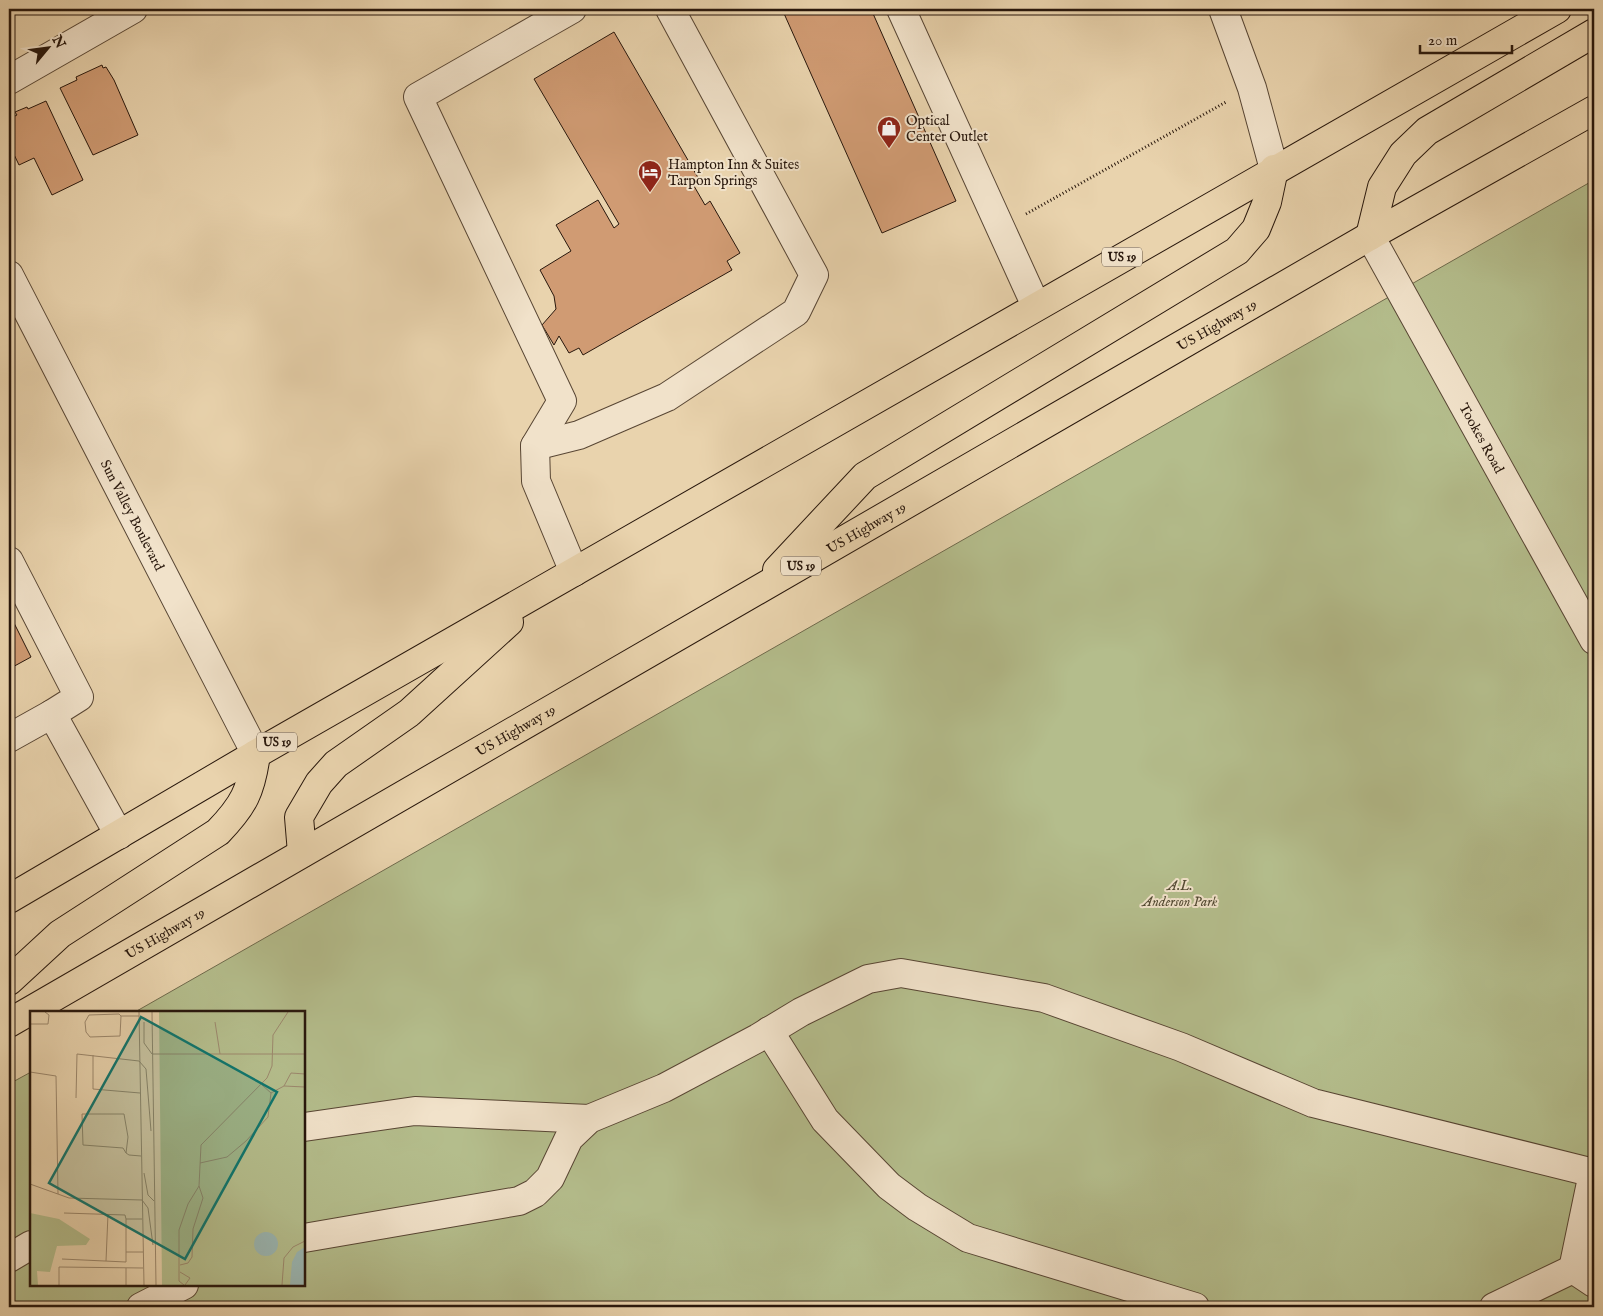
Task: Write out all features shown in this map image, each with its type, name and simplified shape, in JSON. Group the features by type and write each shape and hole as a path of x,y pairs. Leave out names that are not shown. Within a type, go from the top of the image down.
{"highway":[{"name":"US 19","path":"9,899 256,754 1274,169 1557,9"},
{"path":"1370,236 1382,188 1403,154 1427,131 1594,32"},
{"name":"US Highway 19","path":"9,1023 1370,236 1594,110"},
{"path":"757,592 865,476 1237,251 1256,229 1267,202 1274,169"},
{"path":"302,853 299,816 318,783 336,764 409,714 547,587"},
{"path":"9,981 60,934 218,832 238,812 252,784 256,754"}],"street":[{"path":"9,80 133,9"},
{"path":"572,9 418,97 562,402 535,446 536,482 574,572"},
{"path":"535,446 579,435 667,397 796,312 814,275 670,9"},
{"path":"901,9 1036,306"},
{"path":"1223,9 1252,88 1274,169"},
{"name":"Tookes Road","path":"1370,236 1594,640"},
{"name":"Sun Valley Boulevard","path":"9,275 256,754"},
{"path":"9,738 79,697 10,567"},
{"path":"52,714 119,835"},
{"path":"305,1238 518,1201 535,1193 550,1178 569,1138 589,1119 664,1088 801,1012 868,979 901,973 1044,998 1181,1047 1313,1103 1594,1173 1583,1276 1494,1307"},
{"path":"769,1031 824,1120 889,1186 917,1207 968,1238 1195,1307"},
{"path":"305,1127 415,1111 589,1119"},
{"path":"9,1258 30,1246"},
{"path":"141,1307 182,1286"}],"path":[{"path":"1002,228 1252,88"}],"green space":[{"name":"A.L. Anderson Park","path":"1594,180 1594,1307 9,1307 9,1084 30,1073 30,1286 305,1286 305,1011 137,1011"}],"building":[{"path":"782,9 871,9 956,201 882,233"},
{"name":"Hampton Inn & Suites Tarpon Springs","path":"614,32 700,181 694,186 705,205 710,201 740,253 727,261 732,270 583,355 579,348 569,353 559,336 554,345 542,325 556,309 554,296 540,270 571,251 556,225 598,200 614,228 619,224 534,79"},
{"path":"102,65 103,68 106,67 114,80 138,135 93,155 60,88 77,80 76,77"},
{"path":"46,101 83,180 52,195 34,158 19,165 9,144 9,119 17,115 15,112 27,107 28,109"},
{"path":"9,613 31,657 9,669"}],"place":[{"name":"Optical Center Outlet","path":"889,149"},
{"name":"Hampton Inn & Suites Tarpon Springs","path":"650,193"}]}
